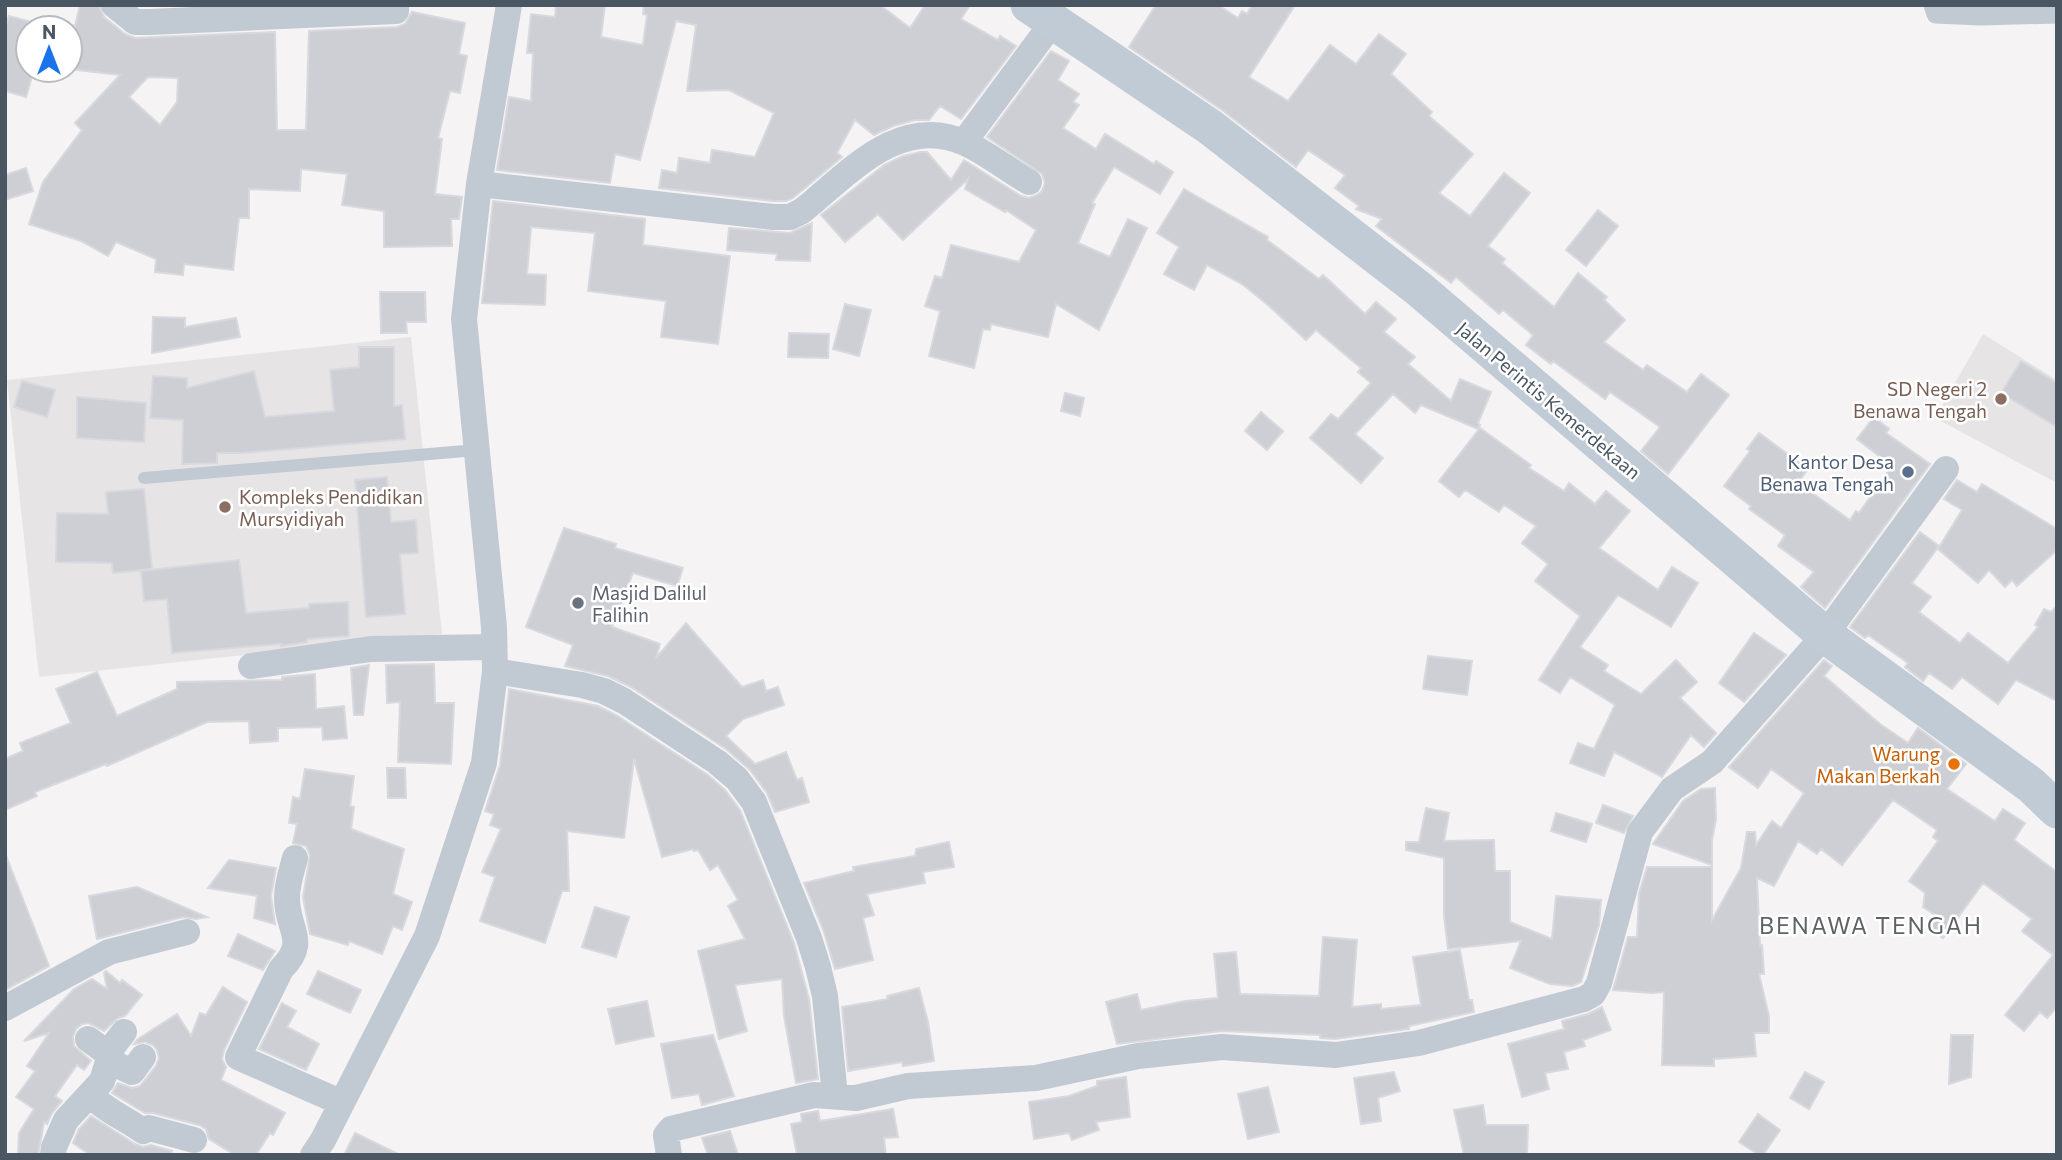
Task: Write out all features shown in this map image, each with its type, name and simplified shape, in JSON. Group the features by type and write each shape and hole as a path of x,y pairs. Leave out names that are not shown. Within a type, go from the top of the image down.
{"main road":[{"name":"Jalan Perintis Kemerdekaan","path":"1041,13 1210,127 1419,289 1825,635 2031,785 2057,810"}],"street":[{"path":"114,5 135,22 203,12 396,11 396,5"},
{"path":"313,1155 427,936 484,763 495,659 464,319 479,184 509,5"},
{"path":"1933,5 1936,14 2057,14"},
{"path":"964,142 1041,13"},
{"path":"479,184 789,217 802,211 877,150 904,137 928,134 964,142 1029,182"},
{"path":"668,1155 666,1135 671,1129 814,1095 856,1098 908,1086 1036,1078 1138,1056 1222,1047 1336,1055 1419,1043 1584,999 1593,994 1599,983 1640,832 1672,789 1712,762 1825,635 1946,469"},
{"path":"251,666 372,649 495,659 604,691 624,701 717,762 737,779 754,802 809,938 825,996 835,1097"},
{"path":"295,858 287,896 290,920 297,941 293,958 281,969 238,1057 342,1103"},
{"path":"5,1008 109,952 187,932"},
{"path":"53,1155 66,1120 102,1081 113,1046 124,1032"},
{"path":"88,1039 110,1055 113,1063 132,1072 143,1057"},
{"path":"90,1094 100,1105 142,1131 149,1128 194,1140"}],"lane":[{"path":"145,478 477,450"}],"shaded area":[{"name":"SD Negeri 2 Benawa Tengah","path":"1983,334 2057,380 2057,483 1935,418"},
{"name":"Kompleks Pendidikan Mursyidiyah","path":"411,337 442,634 39,677 7,380"}],"building":[{"path":"80,5 99,5 104,17 125,34 135,38 275,32 277,130 306,130 309,31 397,27 405,24 412,12 465,23 459,54 467,56 460,93 450,91 438,138 442,139 435,194 462,197 459,219 451,219 452,246 384,247 384,211 342,205 347,174 301,169 300,191 249,189 249,218 239,218 233,270 184,264 183,275 155,272 156,259 116,242 108,256 81,241 29,224 43,182 82,130 75,123 120,75 84,71 84,14 78,14","holes":["148,77 178,78 177,102 160,125 129,97"]},
{"path":"556,5 605,5 601,37 643,45 647,15 643,14 644,5 880,5 910,28 925,5 970,5 961,19 998,40 1000,36 1016,46 961,119 940,106 929,120 915,120 893,126 874,135 855,120 837,153 842,157 793,198 774,201 659,188 662,170 677,173 679,158 710,163 712,150 755,157 774,113 729,90 687,91 696,25 676,21 640,160 615,154 610,183 497,170 509,97 531,101 533,53 527,53 531,14 555,17"},
{"path":"1156,5 1218,5 1238,18 1242,11 1247,14 1252,5 1295,5 1249,77 1288,101 1330,45 1356,64 1379,34 1406,54 1391,74 1432,112 1429,116 1473,154 1439,193 1470,216 1504,173 1530,193 1488,246 1505,259 1502,263 1554,307 1578,273 1607,297 1604,300 1625,320 1604,342 1643,370 1647,365 1687,392 1701,374 1729,395 1668,474 1641,451 1660,427 1610,392 1605,399 1553,361 1551,364 1526,345 1533,335 1503,310 1499,314 1456,277 1451,283 1376,226 1382,219 1356,209 1359,206 1335,188 1345,175 1308,150 1296,167 1222,110 1129,47"},
{"path":"9,16 14,17 14,84 30,84 26,97 5,91 5,28"},
{"path":"1051,51 1069,61 1058,80 1079,94 1073,102 1079,105 1063,128 1096,149 1105,134 1154,164 1156,161 1173,172 1160,194 1114,167 1092,203 1095,204 1078,243 1110,257 1128,219 1147,228 1099,330 1056,304 1048,337 991,324 990,330 983,329 974,368 929,356 940,311 925,306 935,276 942,278 951,245 1019,262 1036,230 1006,210 1005,212 965,189 968,179 903,240 878,214 845,242 821,215 884,165 903,156 921,152 927,152 951,180 964,160 1021,196 1029,198 1037,195 1045,183 1042,174 987,137"},
{"path":"26,168 33,191 5,200 5,175"},
{"path":"1184,189 1268,237 1267,240 1319,279 1323,275 1365,314 1376,302 1396,319 1384,332 1415,357 1408,364 1451,401 1460,379 1491,392 1478,429 1421,405 1415,413 1393,394 1355,434 1383,458 1361,483 1310,438 1331,414 1338,419 1371,383 1358,372 1361,368 1316,330 1306,340 1242,284 1207,265 1194,290 1164,274 1179,247 1157,233"},
{"path":"493,201 645,219 643,245 730,256 718,344 661,337 666,301 588,291 595,233 531,227 527,274 546,275 545,305 482,303"},
{"path":"1598,210 1618,226 1586,266 1566,250"},
{"path":"812,223 810,261 776,260 777,254 727,250 729,228 790,233"},
{"path":"380,292 425,292 426,322 406,322 407,333 381,333"},
{"path":"845,304 871,310 859,356 833,349"},
{"path":"153,317 185,318 185,327 236,318 240,337 152,353"},
{"path":"789,333 829,334 828,358 788,357"},
{"path":"359,347 394,347 394,406 402,405 405,439 217,453 217,463 182,464 183,420 150,418 153,376 187,378 187,388 254,371 265,417 334,411 330,370 359,367"},
{"path":"2021,361 2057,383 2057,427 2001,393"},
{"path":"22,381 55,390 47,417 14,407"},
{"path":"1065,393 1084,398 1080,416 1061,411"},
{"path":"77,397 146,403 144,442 77,438"},
{"path":"1261,412 1283,431 1267,450 1245,431"},
{"path":"1874,417 1889,429 1886,433 1930,464 1825,608 1801,587 1814,572 1778,546 1785,535 1749,509 1751,506 1724,486 1750,451 1747,449 1759,433 1808,469 1798,483 1850,520 1856,511 1859,513 1892,466 1857,439"},
{"path":"1480,428 1531,465 1529,468 1564,491 1569,483 1595,504 1606,491 1630,511 1599,548 1658,590 1672,567 1698,583 1671,627 1618,595 1580,647 1608,665 1604,671 1641,694 1676,660 1697,682 1680,698 1716,733 1704,747 1691,735 1662,777 1614,752 1604,776 1570,763 1578,743 1594,749 1615,705 1570,677 1560,693 1539,680 1580,616 1535,581 1548,564 1522,543 1536,526 1504,505 1499,512 1467,491 1459,497 1439,481"},
{"path":"387,477 391,522 416,520 418,553 400,554 405,614 366,617 355,480"},
{"path":"1957,480 1977,492 1982,484 2057,529 2057,550 2017,586 2012,580 2005,587 1989,570 1978,583 1938,549 1962,510 1944,499"},
{"path":"144,489 152,569 113,573 112,563 56,562 57,513 108,514 106,492"},
{"path":"564,528 616,544 615,548 683,568 677,586 633,573 612,627 660,644 656,658 686,623 742,687 763,680 766,691 778,687 784,705 743,719 726,736 755,764 786,752 797,780 802,778 809,802 775,812 767,793 750,770 726,749 631,687 608,676 565,666 573,645 526,627"},
{"path":"1920,532 1939,546 1912,583 1931,597 1919,612 1960,643 1968,633 2008,663 2038,627 2035,625 2044,609 2051,612 2057,606 2057,701 2016,680 1998,704 1962,677 1952,689 1929,673 1923,681 1905,667 1908,663 1868,635 1865,638 1850,627"},
{"path":"239,560 246,613 309,608 309,604 348,602 349,636 307,639 307,642 281,646 172,653 167,599 144,601 141,571"},
{"path":"1754,633 1786,655 1744,702 1719,683"},
{"path":"1428,656 1472,661 1467,695 1423,689"},
{"path":"1824,660 1832,666 1824,676 1880,724 1908,743 1918,728 1966,764 1947,789 1995,821 2003,809 2025,823 2014,840 2057,872 2057,1007 2047,1018 2040,1012 2024,1031 2005,1015 2053,955 2022,931 2032,919 1983,883 1943,938 1926,926 1935,915 1923,907 1925,893 1909,881 1938,841 1933,837 1937,830 1893,800 1842,865 1821,849 1817,854 1798,841 1774,886 1757,878 1764,974 1759,974 1769,1016 1769,1033 1754,1033 1756,1056 1714,1059 1714,1066 1662,1065 1664,992 1613,990 1628,937 1637,937 1639,894 1647,867 1712,867 1712,920 1741,868 1747,832 1755,832 1756,845 1772,821 1781,828 1804,793 1771,769 1758,788 1729,767"},
{"path":"434,664 435,703 454,703 451,764 398,762 400,702 387,703 386,665"},
{"path":"369,665 363,715 354,715 351,668"},
{"path":"97,672 117,716 177,689 177,682 282,680 282,677 315,674 316,709 344,706 347,738 323,740 322,727 278,728 278,741 250,743 249,721 207,722 107,766 106,764 35,792 37,796 5,810 5,759 23,751 20,743 71,723 56,689"},
{"path":"509,689 598,706 708,775 725,790 740,810 794,943 809,999 818,1079 796,1083 784,1016 782,979 735,985 747,1031 719,1039 698,951 745,939 728,906 738,900 718,865 710,870 698,850 662,857 634,759 624,838 567,831 569,891 562,891 545,943 480,921 495,877 482,872 501,829 490,825 494,814 485,811 500,765"},
{"path":"387,768 405,768 406,798 388,798"},
{"path":"305,769 354,776 350,806 354,807 351,829 404,849 393,894 412,902 402,930 393,926 382,954 349,941 348,945 310,934 303,897 310,855 306,846 293,843 297,824 289,823 293,797 300,799"},
{"path":"1715,788 1716,819 1712,840 1712,865 1653,844 1683,801 1701,789"},
{"path":"1603,805 1633,816 1624,833 1596,823"},
{"path":"1426,808 1449,813 1444,841 1494,840 1495,871 1510,871 1510,922 1552,939 1556,896 1601,900 1599,925 1581,982 1572,986 1550,984 1510,968 1521,941 1448,949 1444,916 1444,858 1406,850 1406,842 1419,842"},
{"path":"1556,813 1592,824 1586,842 1551,831"},
{"path":"949,842 954,867 923,872 925,883 867,894 874,915 863,918 873,960 835,969 824,932 804,883 854,871 853,867 915,856 916,849"},
{"path":"5,853 49,966 5,990"},
{"path":"229,860 276,868 271,896 275,924 254,918 257,896 208,888"},
{"path":"137,887 207,917 183,917 97,939 89,896"},
{"path":"595,907 629,917 616,957 582,947"},
{"path":"238,934 275,951 263,970 228,956"},
{"path":"1323,937 1357,940 1352,1007 1381,1004 1381,1009 1421,1005 1413,957 1460,950 1469,1000 1472,1000 1474,1012 1409,1026 1409,1029 1335,1039 1320,1038 1320,1035 1221,1031 1117,1044 1106,1002 1137,994 1141,1010 1185,1001 1218,998 1214,954 1236,952 1240,994 1319,996"},
{"path":"106,971 120,983 122,980 142,995 125,1016 118,1018 104,1031 89,1023 76,1029 74,1046 91,1061 84,1070 77,1065 55,1096 62,1101 47,1124 44,1122 38,1155 18,1155 19,1133 34,1109 16,1097 35,1071 27,1066 49,1033 24,1041 74,989 92,979 107,989 104,973"},
{"path":"318,971 361,990 350,1013 307,994"},
{"path":"223,987 247,1002 224,1050 222,1059 226,1067 221,1080 285,1113 273,1135 270,1133 256,1155 235,1155 209,1139 206,1129 199,1125 145,1113 112,1093 118,1083 132,1088 140,1086 156,1066 159,1058 157,1050 145,1042 134,1044 138,1039 177,1014 191,1036 200,1013 206,1015"},
{"path":"919,988 934,1061 903,1066 902,1062 848,1071 842,1007 888,999 887,996"},
{"path":"647,1001 654,1036 616,1044 608,1009"},
{"path":"282,1003 296,1011 287,1027 319,1044 306,1070 259,1049"},
{"path":"1602,1007 1611,1030 1583,1040 1585,1046 1564,1052 1568,1069 1545,1073 1549,1089 1522,1097 1508,1044 1564,1029 1562,1021"},
{"path":"713,1035 734,1096 702,1105 699,1094 672,1098 661,1044"},
{"path":"1951,1035 1973,1035 1971,1077 1949,1084"},
{"path":"1394,1072 1400,1091 1378,1098 1381,1121 1361,1124 1354,1078"},
{"path":"1805,1072 1824,1082 1809,1109 1790,1098"},
{"path":"1126,1077 1130,1117 1096,1122 1099,1130 1072,1140 1069,1133 1034,1139 1029,1102 1069,1096 1097,1086 1097,1081"},
{"path":"1268,1087 1279,1132 1248,1139 1238,1094"},
{"path":"1483,1105 1486,1125 1528,1125 1527,1155 1464,1155 1454,1110"},
{"path":"893,1109 898,1137 884,1138 886,1155 797,1155 791,1124 802,1122 801,1114 818,1111 820,1121"},
{"path":"1758,1114 1780,1130 1763,1155 1739,1142"},
{"path":"91,1116 135,1144 172,1151 170,1155 90,1155 73,1143 79,1129"},
{"path":"730,1131 738,1155 708,1155 702,1138"},
{"path":"355,1133 400,1155 344,1155"}],"place":[{"name":"SD Negeri 2 Benawa Tengah","path":"2001,399"},
{"name":"Kantor Desa Benawa Tengah","path":"1908,472"},
{"name":"Kompleks Pendidikan Mursyidiyah","path":"225,507"},
{"name":"Masjid Dalilul Falihin","path":"578,603"},
{"name":"Warung Makan Berkah","path":"1954,764"}],"district":[{"name":"BENAWA TENGAH","path":"1871,925"}]}
